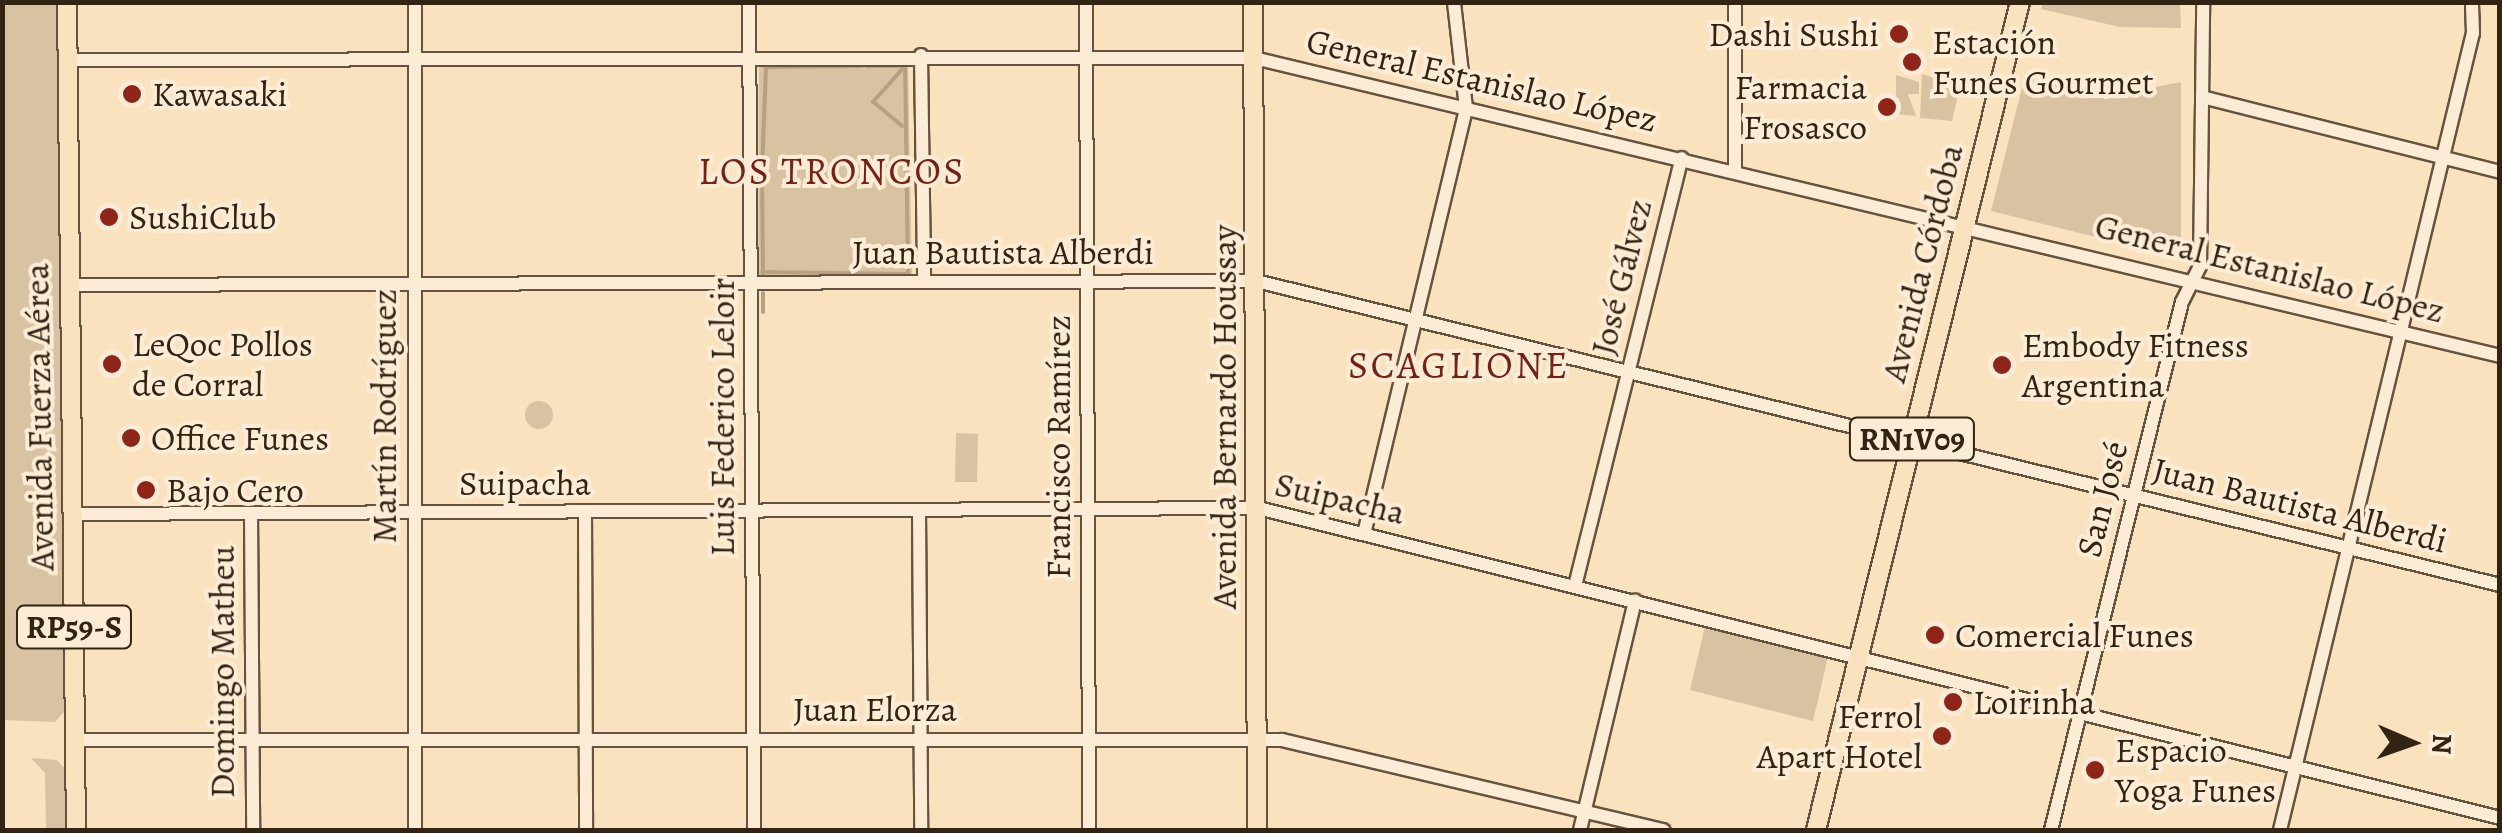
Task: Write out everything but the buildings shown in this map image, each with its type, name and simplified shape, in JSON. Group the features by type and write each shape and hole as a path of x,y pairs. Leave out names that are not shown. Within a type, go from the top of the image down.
{"main road":[{"name":"Avenida Fuerza Aérea","path":"67,2 76,830"},
{"name":"Avenida Bernardo Houssay","path":"1253,2 1257,830"},
{"name":"Avenida Córdoba","path":"1816,830 2020,2"}],"street":[{"name":"Martín Rodríguez","path":"414,2 415,830"},
{"name":"Luis Federico Leloir","path":"749,2 754,830"},
{"name":"Francisco Ramírez","path":"1086,2 1089,830"},
{"path":"1364,534 1466,108 1454,2"},
{"path":"1734,171 1735,2"},
{"name":"San José","path":"2051,830 2134,495 2202,255 2203,2"},
{"path":"2280,830 2443,157 2472,2"},
{"name":"General Estanislao López","path":"68,60 1086,54 1254,58 1965,223 2500,356"},
{"path":"921,55 924,282"},
{"path":"2202,97 2500,172"},
{"name":"José Gálvez","path":"1575,586 1682,158"},
{"name":"Juan Bautista Alberdi","path":"70,284 1256,281 2500,585"},
{"name":"Suipacha","path":"72,514 1258,508 2500,818"},
{"path":"919,510 921,830"},
{"path":"586,512 586,830"},
{"name":"Domingo Matheu","path":"252,514 253,830"},
{"path":"1580,830 1635,600"},
{"name":"Juan Elorza","path":"75,740 1257,740 1664,830"}],"shaded area":[{"path":"3,3 60,3 69,706 55,722 3,720"},
{"path":"2043,3 2180,3 2181,28 2120,27 2041,9"},
{"path":"908,62 912,276 758,276 759,67"},
{"path":"1922,74 1960,86 1952,121 1920,118"},
{"path":"1896,75 1919,82 1919,94 1908,94 1916,116 1896,114"},
{"path":"2025,76 2105,97 2181,82 2181,258 1991,211"},
{"path":"539,401 549,405 553,415 549,425 539,429 529,425 525,415 529,405"},
{"path":"956,433 978,434 977,482 955,482"},
{"path":"1705,626 1828,657 1813,721 1690,690"},
{"path":"31,758 57,760 67,771 67,830 46,830 45,773"}],"waterway":[{"path":"762,171 766,67 862,66"},
{"path":"867,66 905,66"},
{"path":"902,126 873,102 905,66"},
{"path":"762,272 908,274 905,66"},
{"path":"762,176 763,277"},
{"path":"763,293 763,312"}],"place":[{"name":"Dashi Sushi","path":"1899,34"},
{"name":"Estación Funes Gourmet","path":"1912,62"},
{"name":"Kawasaki","path":"132,94"},
{"name":"Farmacia Frosasco","path":"1887,107"},
{"name":"SushiClub","path":"109,217"},
{"name":"LeQoc Pollos de Corral","path":"112,364"},
{"name":"Embody Fitness Argentina","path":"2002,365"},
{"name":"Office Funes","path":"131,438"},
{"name":"Bajo Cero","path":"146,490"},
{"name":"Comercial Funes","path":"1935,635"},
{"name":"Loirinha","path":"1953,702"},
{"name":"Ferrol Apart Hotel","path":"1942,736"},
{"name":"Espacio Yoga Funes","path":"2095,770"}],"district":[{"name":"LOS TRONCOS","path":"832,172"},
{"name":"SCAGLIONE","path":"1459,366"}]}
